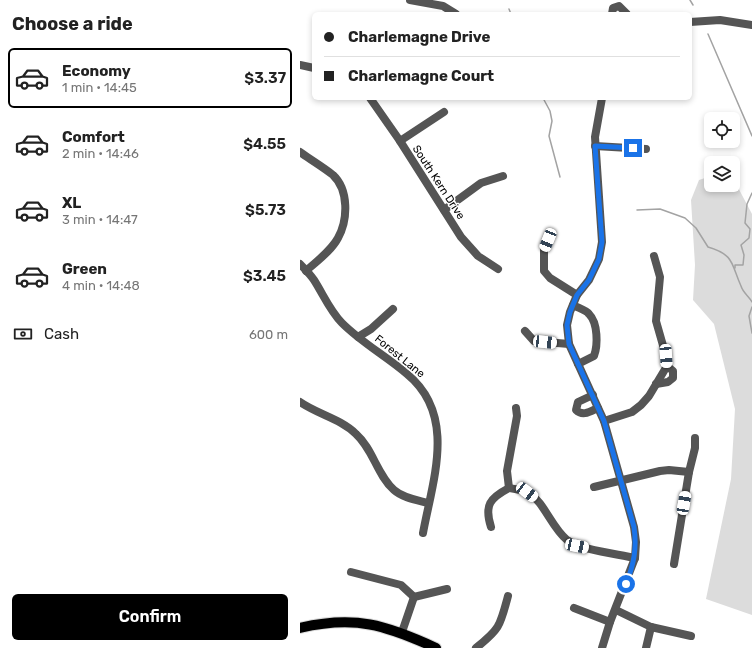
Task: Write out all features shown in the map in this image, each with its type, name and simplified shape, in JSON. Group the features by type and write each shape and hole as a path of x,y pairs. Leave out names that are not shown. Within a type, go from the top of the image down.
{"main road":[{"path":"300,628 328,623 352,622 402,632 436,648"}],"street":[{"path":"410,0 444,3 454,12"},
{"path":"612,12 613,8 619,6 625,12"},
{"path":"692,22 720,20 752,25"},
{"path":"300,65 312,68"},
{"name":"South Kern Drive","path":"371,100 400,141 461,237 478,256 498,269"},
{"path":"602,100 595,137 595,146 602,242 599,259 589,280 577,295 567,325 569,344 604,421 634,527 636,542 635,558 616,610 610,622 602,648"},
{"path":"400,141 444,112"},
{"path":"595,146 646,149"},
{"path":"300,152 333,176 342,187 346,203 339,238 329,251 306,271"},
{"path":"444,210 481,183 503,176"},
{"path":"548,240 544,250 544,271 550,278 577,295"},
{"path":"604,421 632,412 649,396 667,366 666,356 656,321 660,278 654,256"},
{"name":"Forest Lane","path":"300,264 314,280 341,322 358,337 407,373 417,382 426,394 435,414 438,438 436,466 423,534"},
{"path":"573,305 588,312 591,316 594,322 596,339 596,351 594,356 578,364"},
{"path":"358,337 371,329 393,309"},
{"path":"525,331 534,341 569,344"},
{"path":"593,395 578,402 576,410 579,413 585,413 598,408"},
{"path":"300,402 341,424 356,434 366,447 384,478 394,490 428,503"},
{"path":"510,488 507,471 517,416 516,408"},
{"path":"674,564 689,472 695,448 695,438"},
{"path":"594,487 669,470 689,472"},
{"path":"491,527 488,513 491,501 497,494 510,488 527,492 537,500 554,527 567,540 577,546 635,558"},
{"path":"351,572 401,585 414,597"},
{"path":"414,597 447,589"},
{"path":"476,648 495,632 501,623 508,596"},
{"path":"402,632 414,597"},
{"path":"574,608 610,622"},
{"path":"616,610 651,627 691,636"},
{"path":"646,648 651,627"}],"shaded area":[{"path":"704,178 704,192 740,191 752,214 752,615 706,599 731,479 735,409 714,324 693,300 695,265 691,200 699,180"}],"waterway":[{"path":"690,0 693,5"},
{"path":"708,34 752,136"},
{"path":"544,100 550,111 552,121 549,136 560,177"},
{"path":"735,268 735,265 743,265 744,255 741,245 749,238 750,229 745,223 747,204 752,193"},
{"path":"637,210 660,209 685,218 696,228 708,247 717,250 728,257 742,288 752,302"},
{"path":"752,307 749,316 752,333"}],"route":[{"path":"626,584 635,558 636,542 634,527 604,421 569,344 567,325 570,312 577,295 589,280 599,259 602,242 595,146 633,148"}]}
